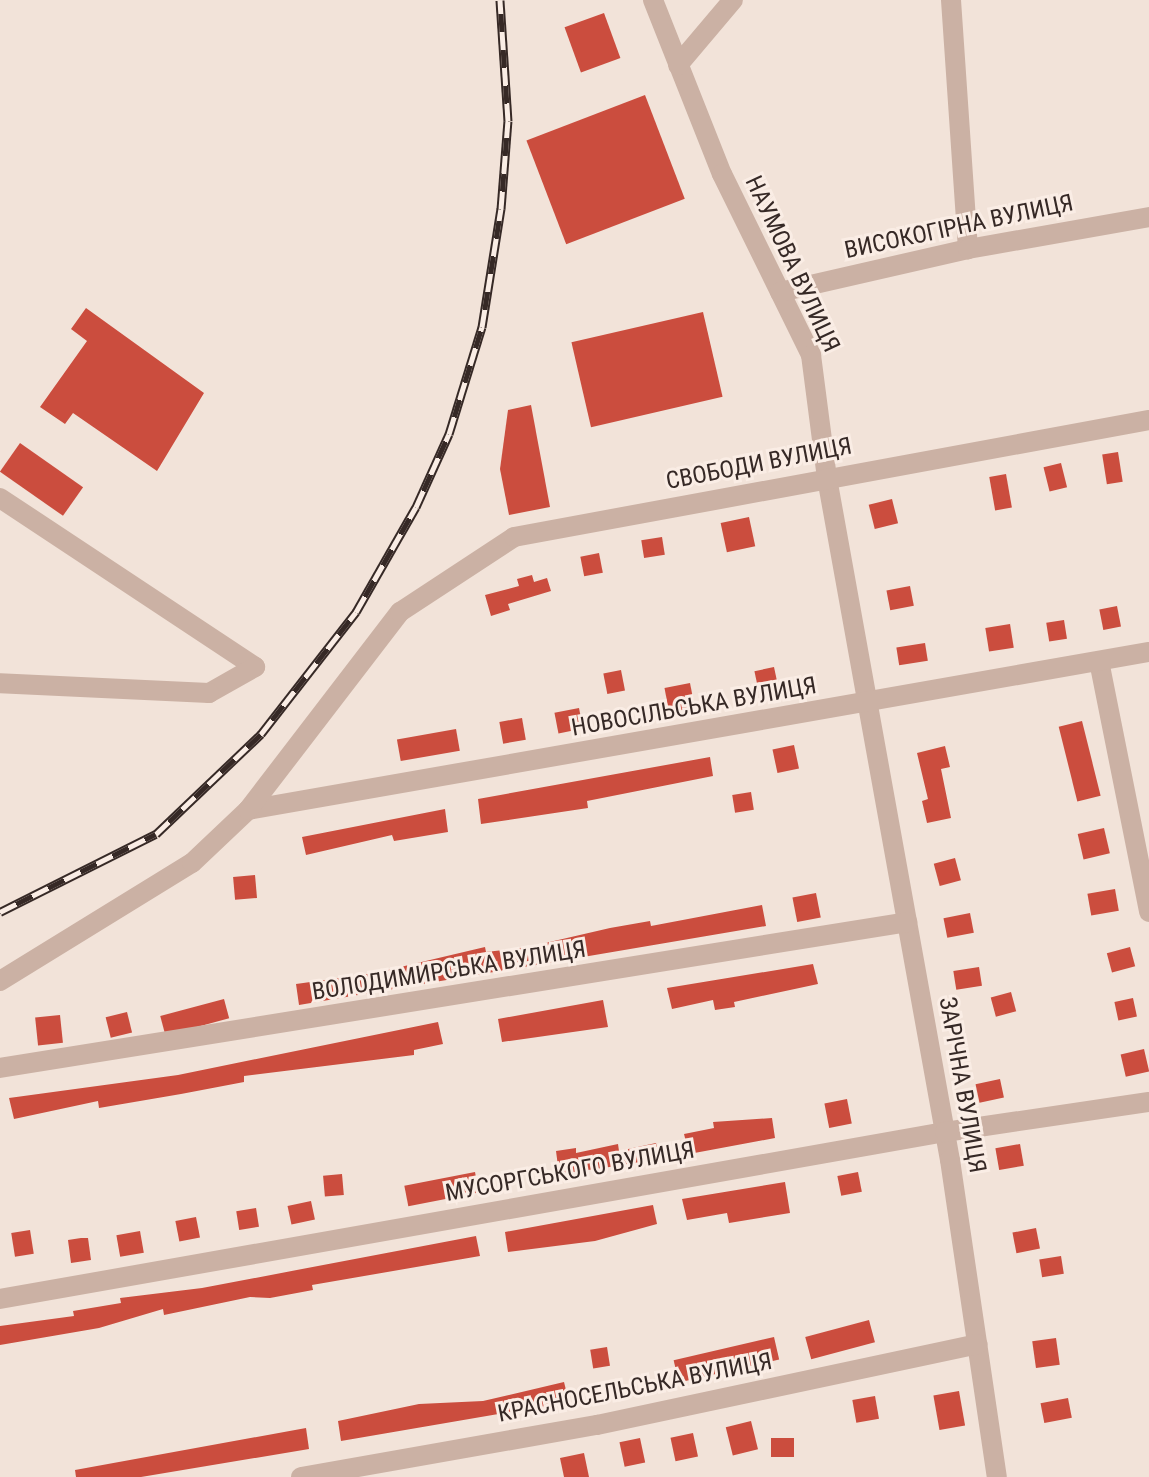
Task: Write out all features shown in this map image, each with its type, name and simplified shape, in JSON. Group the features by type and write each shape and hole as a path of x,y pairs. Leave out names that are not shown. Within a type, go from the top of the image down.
{"street":[{"name":"НАУМОВА ВУЛИЦЯ","path":"653,0 722,174 811,355 827,478 867,704"},
{"path":"678,65 733,0"},
{"path":"951,0 968,249"},
{"name":"ВИСОКОГІРНА ВУЛИЦЯ","path":"780,292 968,249 1149,217"},
{"name":"СВОБОДИ ВУЛИЦЯ","path":"0,981 192,863 248,810 400,612 514,537 1149,420"},
{"path":"0,498 255,667 209,693 0,683"},
{"name":"НОВОСІЛЬСЬКА ВУЛИЦЯ","path":"248,810 867,704 1149,652"},
{"path":"1099,661 1149,912"},
{"name":"ЗАРІЧНА ВУЛИЦЯ","path":"867,704 945,1132 997,1477"},
{"name":"ВОЛОДИМИРСЬКА ВУЛИЦЯ","path":"0,1068 907,922"},
{"name":"МУСОРГСЬКОГО ВУЛИЦЯ","path":"0,1299 945,1132 1149,1102"},
{"name":"КРАСНОСЕЛЬСЬКА ВУЛИЦЯ","path":"301,1477 597,1425 977,1344"}],"building":[{"path":"604,13 620,58 581,72 565,27"},
{"path":"645,95 685,199 566,244 526,141"},
{"path":"86,308 204,393 157,471 73,413 65,424 40,407 87,341 71,329"},
{"path":"703,312 723,397 591,427 571,342"},
{"path":"531,405 550,507 509,515 500,469 508,410"},
{"path":"20,443 83,487 63,516 0,472"},
{"path":"1118,452 1123,482 1107,484 1102,455"},
{"path":"1061,463 1067,487 1050,492 1044,467"},
{"path":"1006,474 1012,507 995,510 989,477"},
{"path":"892,499 898,523 875,529 869,505"},
{"path":"749,517 755,546 727,552 721,523"},
{"path":"662,537 665,555 644,558 641,540"},
{"path":"599,553 603,573 584,576 580,557"},
{"path":"532,575 534,582 547,578 551,591 508,604 510,610 491,616 485,595 519,586 517,579"},
{"path":"910,586 914,606 890,610 886,591"},
{"path":"1117,606 1121,627 1103,630 1099,609"},
{"path":"1064,620 1067,639 1049,642 1046,623"},
{"path":"1010,624 1014,648 989,652 985,628"},
{"path":"925,643 928,661 899,665 896,648"},
{"path":"774,667 779,690 759,695 754,671"},
{"path":"621,670 625,691 607,694 603,673"},
{"path":"690,683 695,708 669,713 664,688"},
{"path":"579,708 583,729 558,733 554,713"},
{"path":"522,718 526,740 503,744 499,722"},
{"path":"1082,721 1101,796 1077,802 1059,727"},
{"path":"456,729 460,751 401,761 397,739"},
{"path":"794,745 799,768 777,773 772,750"},
{"path":"945,746 950,767 941,769 951,818 927,823 922,801 928,799 917,753"},
{"path":"710,757 713,776 587,801 588,808 481,824 478,799"},
{"path":"751,792 754,810 735,813 732,795"},
{"path":"445,809 448,832 394,841 392,835 306,855 302,837"},
{"path":"1104,828 1110,853 1084,859 1078,834"},
{"path":"955,858 961,880 940,886 934,864"},
{"path":"255,875 257,898 235,900 233,877"},
{"path":"1115,889 1119,911 1091,916 1087,894"},
{"path":"816,893 821,918 797,922 792,898"},
{"path":"762,905 766,926 299,1005 296,984 375,973 485,947 486,952 528,947 610,928 650,921 651,926"},
{"path":"970,913 974,933 947,938 943,918"},
{"path":"1130,947 1135,966 1112,973 1107,953"},
{"path":"813,964 818,984 734,1002 735,1007 715,1010 713,1000 672,1009 667,988"},
{"path":"979,967 982,986 956,990 953,971"},
{"path":"1011,992 1016,1011 996,1017 991,997"},
{"path":"1133,998 1137,1017 1118,1021 1114,1002"},
{"path":"224,999 229,1018 165,1035 160,1016"},
{"path":"603,1000 608,1027 502,1042 498,1019"},
{"path":"127,1012 132,1032 111,1038 106,1017"},
{"path":"60,1015 63,1043 38,1045 35,1018"},
{"path":"438,1022 443,1044 414,1050 414,1055 244,1076 244,1082 181,1094 99,1108 98,1101 14,1119 9,1098 178,1075"},
{"path":"1144,1049 1149,1071 1126,1077 1121,1054"},
{"path":"1000,1079 1004,1098 979,1103 976,1084"},
{"path":"847,1099 852,1124 829,1128 824,1103"},
{"path":"772,1118 775,1138 689,1154 684,1134 714,1128 713,1122"},
{"path":"656,1143 660,1160 559,1174 556,1151 576,1148 576,1153 618,1144 619,1151"},
{"path":"1020,1144 1024,1166 999,1170 995,1148"},
{"path":"475,1172 479,1193 408,1206 404,1186"},
{"path":"858,1172 862,1192 841,1196 837,1176"},
{"path":"342,1174 344,1195 325,1197 323,1176"},
{"path":"785,1182 790,1213 729,1223 727,1213 687,1220 682,1199"},
{"path":"311,1201 315,1220 291,1225 288,1206"},
{"path":"653,1205 657,1224 595,1241 508,1252 505,1232"},
{"path":"256,1208 259,1227 239,1230 236,1211"},
{"path":"196,1217 200,1238 179,1242 175,1221"},
{"path":"1036,1228 1040,1249 1016,1253 1012,1233"},
{"path":"30,1230 34,1254 15,1257 11,1233"},
{"path":"140,1231 144,1253 120,1257 116,1235"},
{"path":"476,1236 480,1256 312,1285 313,1290 270,1298 250,1297 164,1315 163,1309 99,1328 0,1345 0,1326 74,1316 73,1311 121,1303 120,1298 202,1288"},
{"path":"88,1238 91,1260 71,1263 68,1240"},
{"path":"1061,1256 1064,1274 1042,1277 1039,1259"},
{"path":"869,1320 875,1342 811,1359 805,1337"},
{"path":"774,1337 779,1359 679,1383 674,1360"},
{"path":"1056,1338 1060,1365 1036,1368 1032,1341"},
{"path":"607,1347 610,1366 593,1368 590,1350"},
{"path":"564,1382 569,1402 341,1441 338,1421 419,1404 483,1401"},
{"path":"959,1391 965,1425 939,1430 933,1396"},
{"path":"875,1396 879,1419 856,1423 852,1400"},
{"path":"1068,1398 1072,1418 1044,1423 1041,1403"},
{"path":"751,1421 758,1449 733,1455 726,1427"},
{"path":"306,1428 309,1449 141,1477 76,1477 75,1470"},
{"path":"693,1433 698,1456 675,1461 671,1438"},
{"path":"640,1438 645,1462 625,1467 619,1442"},
{"path":"771,1438 794,1438 794,1457 771,1457"},
{"path":"584,1453 589,1477 564,1477 560,1458"}],"railway":[{"path":"0,912 156,834 261,734 356,612 416,507 449,434 482,327 501,209 508,121 500,0"}]}
